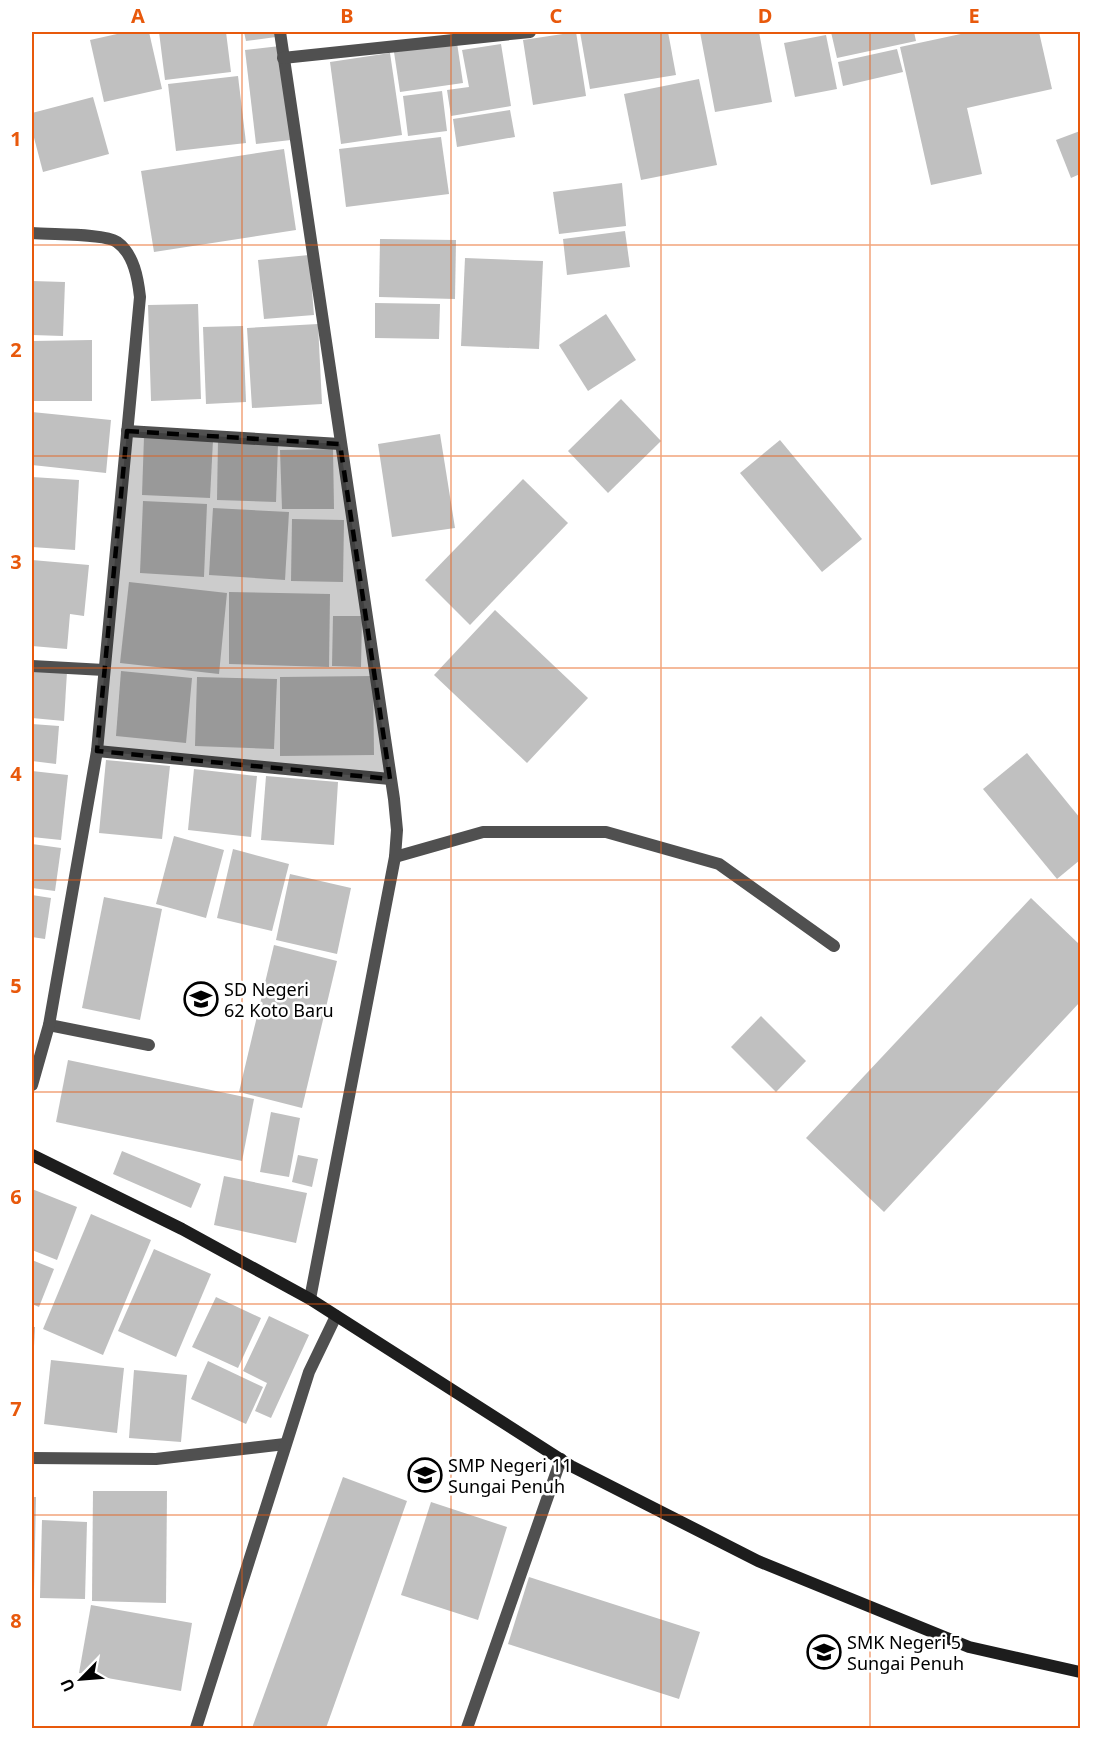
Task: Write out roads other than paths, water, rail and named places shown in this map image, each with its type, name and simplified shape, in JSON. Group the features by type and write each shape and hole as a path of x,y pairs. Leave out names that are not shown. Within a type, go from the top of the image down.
{"street":[{"path":"280,32 397,830 395,857 310,1299"},
{"path":"283,58 463,35 530,32"},
{"path":"32,233 116,241 137,273 140,297 97,751 49,1025 32,1085"},
{"path":"127,431 340,444"},
{"path":"32,666 104,670"},
{"path":"97,751 390,778"},
{"path":"395,857 483,832 606,832 719,864 834,946"},
{"path":"49,1025 149,1045"},
{"path":"32,1155 182,1228 310,1299 571,1466 758,1561 969,1647 1080,1672"},
{"path":"196,1728 309,1372 336,1316"},
{"path":"32,1458 156,1459 285,1444"},
{"path":"467,1728 561,1459"}],"place":[{"name":"SD Negeri 62 Koto Baru","path":"201,999"},
{"name":"SMP Negeri 11 Sungai Penuh","path":"425,1475"},
{"name":"SMK Negeri 5 Sungai Penuh","path":"824,1652"}]}
